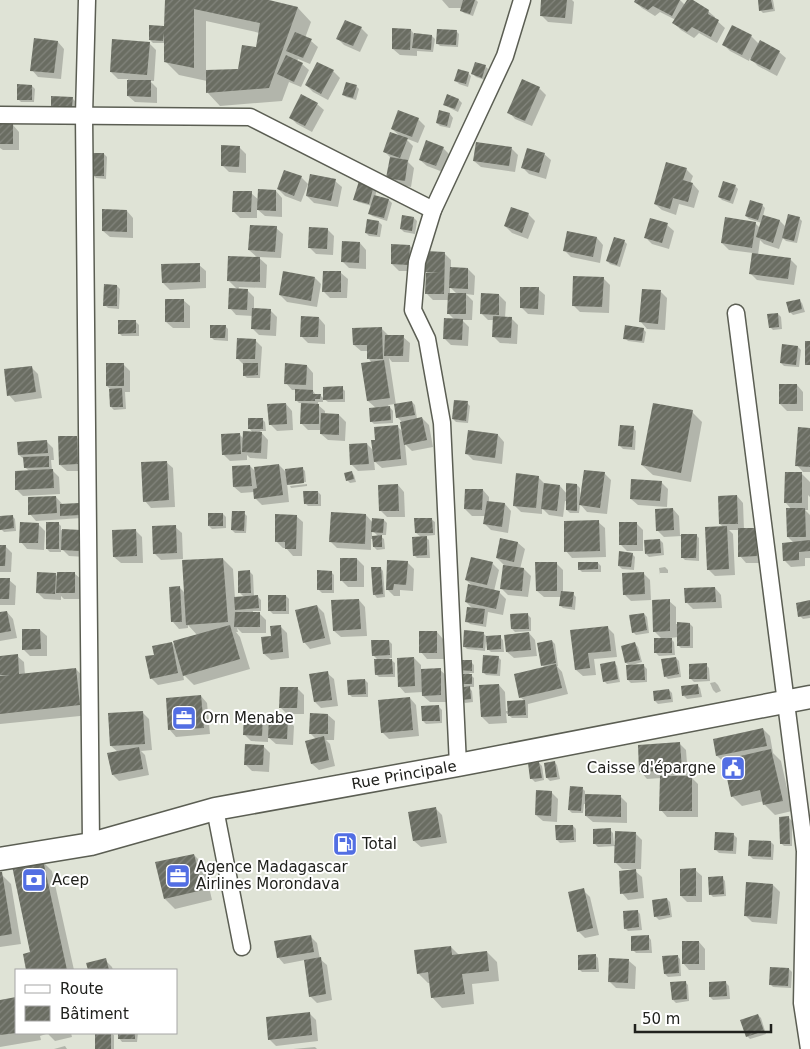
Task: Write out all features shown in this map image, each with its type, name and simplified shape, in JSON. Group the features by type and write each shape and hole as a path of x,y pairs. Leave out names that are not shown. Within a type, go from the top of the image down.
{"main road":[{"name":"Rue Principale","path":"0,859 91,844 215,809 458,765 810,697"}],"street":[{"path":"86,0 84,116 91,844"},
{"path":"458,765 442,422 427,339 413,310 417,262 432,210 505,56 522,0"},
{"path":"0,115 250,117 432,210"},
{"path":"736,313 805,851 802,1003 810,1049"},
{"path":"215,809 242,947"}],"building":[{"path":"165,0 269,0 298,7 269,88 206,93 206,70 238,69 242,45 256,47 260,23 194,9 194,68 164,62 164,33 163,41 149,40 149,25 164,26"},
{"path":"463,0 475,0 470,14 460,11"},
{"path":"541,0 567,0 565,18 540,16"},
{"path":"635,0 680,0 672,16 653,6 648,10 634,2"},
{"path":"687,0 693,0 709,10 708,14 719,20 711,37 692,27 687,32 672,23"},
{"path":"758,0 771,0 773,9 759,11"},
{"path":"345,20 362,27 353,46 336,39"},
{"path":"732,25 752,35 742,55 722,45"},
{"path":"392,28 411,29 410,50 392,49"},
{"path":"437,29 457,30 456,45 436,44"},
{"path":"295,32 312,39 303,58 286,51"},
{"path":"414,33 432,35 431,50 412,48"},
{"path":"34,38 58,41 54,73 30,71"},
{"path":"112,39 150,42 147,75 110,72"},
{"path":"760,40 780,51 770,70 750,60"},
{"path":"286,55 303,63 294,82 277,74"},
{"path":"317,62 334,70 321,94 305,85"},
{"path":"475,62 486,65 482,78 471,74"},
{"path":"458,69 469,72 466,84 454,81"},
{"path":"522,79 540,87 525,121 507,113"},
{"path":"127,80 151,80 151,97 127,96"},
{"path":"346,82 357,85 353,98 342,95"},
{"path":"17,84 32,85 32,100 17,100"},
{"path":"301,94 318,103 305,126 289,118"},
{"path":"447,94 459,99 455,109 443,105"},
{"path":"51,96 73,97 72,107 51,107"},
{"path":"398,110 419,118 412,137 391,129"},
{"path":"439,110 450,113 447,126 436,123"},
{"path":"0,124 13,124 13,144 0,144"},
{"path":"390,132 408,138 400,158 383,152"},
{"path":"426,140 444,147 436,166 419,160"},
{"path":"476,142 512,147 509,166 473,161"},
{"path":"221,145 240,146 239,167 221,166"},
{"path":"527,148 545,153 539,173 521,168"},
{"path":"93,153 104,153 104,176 92,176"},
{"path":"390,157 408,160 405,181 386,178"},
{"path":"666,162 687,168 683,180 693,183 688,202 673,198 670,209 654,204"},
{"path":"284,170 302,176 294,196 277,189"},
{"path":"310,174 336,179 331,201 306,196"},
{"path":"359,181 374,185 369,204 353,200"},
{"path":"723,181 736,185 730,201 718,197"},
{"path":"258,189 276,190 276,211 257,210"},
{"path":"233,191 252,191 251,212 232,212"},
{"path":"374,195 389,199 384,218 368,214"},
{"path":"750,200 763,204 758,220 745,216"},
{"path":"511,207 529,213 522,233 504,226"},
{"path":"102,209 127,210 127,232 102,231"},
{"path":"788,214 800,217 794,241 782,238"},
{"path":"402,215 414,217 412,231 400,229"},
{"path":"763,215 780,220 773,243 756,237"},
{"path":"725,217 756,222 752,248 721,243"},
{"path":"650,218 668,223 662,243 644,238"},
{"path":"367,219 379,221 377,235 365,233"},
{"path":"250,225 277,226 275,252 248,250"},
{"path":"309,227 328,228 327,249 308,248"},
{"path":"567,231 597,237 593,257 563,251"},
{"path":"614,237 625,240 617,265 606,261"},
{"path":"342,241 360,242 359,263 341,262"},
{"path":"391,244 410,245 409,265 391,264"},
{"path":"426,251 445,252 444,294 425,294 426,273 439,273 425,272"},
{"path":"752,253 791,258 788,279 749,274"},
{"path":"228,256 260,257 260,282 227,281"},
{"path":"200,263 200,282 162,283 161,264"},
{"path":"450,267 468,268 468,289 449,288"},
{"path":"283,271 315,277 311,301 279,295"},
{"path":"323,271 341,271 341,292 322,292"},
{"path":"573,276 604,277 602,307 572,306"},
{"path":"104,284 117,285 117,306 103,306"},
{"path":"520,287 539,287 538,309 520,308"},
{"path":"229,288 248,289 247,310 228,309"},
{"path":"642,289 661,290 658,324 639,322"},
{"path":"448,293 466,293 466,314 447,314"},
{"path":"481,293 499,294 499,315 480,314"},
{"path":"165,299 184,299 184,322 165,322"},
{"path":"800,299 802,309 789,313 786,302"},
{"path":"252,308 271,309 270,330 251,329"},
{"path":"778,313 779,327 769,328 767,314"},
{"path":"301,316 319,317 318,337 300,337"},
{"path":"493,316 512,317 511,338 492,337"},
{"path":"444,318 463,319 462,340 443,339"},
{"path":"118,320 136,320 136,333 118,334"},
{"path":"210,325 226,325 225,338 210,338"},
{"path":"625,325 644,328 642,341 623,339"},
{"path":"382,327 383,359 367,359 367,345 353,345 352,328"},
{"path":"385,335 404,335 403,356 384,356"},
{"path":"237,338 256,339 255,359 236,359"},
{"path":"805,341 810,341 810,365 805,365"},
{"path":"782,344 798,346 796,365 780,363"},
{"path":"384,360 390,398 367,401 361,363"},
{"path":"106,363 124,363 124,386 106,386"},
{"path":"243,363 258,363 258,375 243,376"},
{"path":"285,363 307,365 306,385 284,384"},
{"path":"32,366 36,392 7,396 4,369"},
{"path":"779,384 797,384 797,404 779,404"},
{"path":"343,386 343,399 323,400 323,387"},
{"path":"122,388 123,407 110,407 109,389"},
{"path":"295,389 313,390 313,394 321,394 320,399 315,399 315,401 295,401"},
{"path":"454,400 468,401 466,421 452,419"},
{"path":"412,401 415,415 396,418 394,404"},
{"path":"286,403 287,424 269,425 267,404"},
{"path":"301,403 319,404 319,424 300,424"},
{"path":"653,403 693,410 681,473 641,465"},
{"path":"390,406 391,420 370,422 369,408"},
{"path":"321,413 339,414 339,435 320,434"},
{"path":"422,417 427,440 404,445 400,422"},
{"path":"248,418 263,418 263,429 248,429"},
{"path":"398,425 401,459 374,462 371,440 375,440 374,427"},
{"path":"620,425 634,426 632,447 618,446"},
{"path":"798,427 810,428 810,467 795,466"},
{"path":"468,430 498,434 495,458 465,454"},
{"path":"243,431 262,432 261,453 242,452"},
{"path":"240,433 241,454 222,455 221,434"},
{"path":"58,436 77,436 78,464 59,465"},
{"path":"47,440 48,453 18,455 17,442"},
{"path":"367,443 369,464 350,465 349,444"},
{"path":"49,456 49,467 24,468 23,457"},
{"path":"167,461 169,500 143,502 141,462"},
{"path":"279,464 283,495 254,499 253,489 257,488 254,467"},
{"path":"250,465 252,486 233,487 232,466"},
{"path":"303,467 304,483 287,485 285,469"},
{"path":"53,469 54,488 15,490 15,471"},
{"path":"584,470 605,472 600,508 579,505"},
{"path":"352,471 354,479 346,481 344,473"},
{"path":"785,472 802,472 802,503 784,503"},
{"path":"516,473 539,476 536,508 513,506"},
{"path":"631,479 662,481 660,501 630,499"},
{"path":"544,483 560,485 557,511 541,509"},
{"path":"566,483 577,484 577,511 566,510"},
{"path":"398,484 399,511 379,511 378,485"},
{"path":"465,489 483,489 482,510 464,509"},
{"path":"303,491 318,491 318,504 304,504"},
{"path":"737,495 738,524 719,524 718,496"},
{"path":"56,496 57,513 28,515 28,497"},
{"path":"487,501 505,503 502,527 483,524"},
{"path":"79,503 80,515 60,516 60,504"},
{"path":"673,508 674,530 656,531 655,509"},
{"path":"786,508 805,508 806,537 787,537"},
{"path":"232,511 245,511 244,531 231,530"},
{"path":"331,512 366,514 365,544 329,542"},
{"path":"208,513 223,513 223,526 208,526"},
{"path":"275,514 297,515 296,549 285,549 285,542 275,542"},
{"path":"13,515 14,528 0,530 0,516"},
{"path":"372,518 384,519 383,533 371,532"},
{"path":"414,518 432,518 433,533 415,533"},
{"path":"599,520 600,551 564,552 564,521"},
{"path":"20,522 39,523 38,543 19,543"},
{"path":"46,522 59,522 59,549 46,549"},
{"path":"619,522 637,522 637,545 619,545"},
{"path":"176,525 177,553 153,554 152,526"},
{"path":"727,526 729,569 707,570 705,527"},
{"path":"738,528 756,528 757,556 738,557"},
{"path":"62,529 81,530 80,551 61,550"},
{"path":"136,529 137,556 113,557 112,530"},
{"path":"681,534 697,534 696,558 681,558"},
{"path":"382,535 382,547 373,547 372,536"},
{"path":"427,536 427,555 413,556 412,537"},
{"path":"500,538 518,542 514,562 496,558"},
{"path":"660,539 661,553 645,554 644,540"},
{"path":"810,540 810,551 799,552 799,560 783,561 782,543"},
{"path":"0,545 6,545 5,566 0,566"},
{"path":"619,551 633,553 631,567 618,566"},
{"path":"471,557 493,562 487,585 465,580"},
{"path":"223,558 228,622 186,625 182,560"},
{"path":"340,558 357,558 357,581 340,581"},
{"path":"387,560 408,561 406,585 394,584 393,590 386,590"},
{"path":"535,562 557,562 557,591 536,591"},
{"path":"578,562 598,562 598,569 578,570"},
{"path":"503,565 524,568 522,591 500,589"},
{"path":"371,567 381,567 383,594 373,595"},
{"path":"250,570 251,593 238,593 238,571"},
{"path":"317,570 332,571 332,590 317,590"},
{"path":"37,572 56,573 55,594 36,593"},
{"path":"57,572 75,572 75,593 56,593"},
{"path":"644,572 645,594 623,595 622,573"},
{"path":"0,578 10,578 9,599 0,599"},
{"path":"468,584 500,591 496,609 465,602"},
{"path":"180,586 182,622 171,622 169,587"},
{"path":"715,587 716,602 685,603 684,588"},
{"path":"561,591 574,592 572,607 559,606"},
{"path":"258,595 259,608 235,610 234,597"},
{"path":"268,595 286,595 286,611 268,611"},
{"path":"359,599 361,629 333,631 331,600"},
{"path":"670,599 670,631 653,632 652,600"},
{"path":"810,600 810,615 798,617 796,603"},
{"path":"317,605 325,638 303,643 295,610"},
{"path":"467,607 485,609 483,624 465,622"},
{"path":"7,611 11,631 0,633 0,612"},
{"path":"235,612 260,612 260,627 234,627"},
{"path":"528,613 529,629 511,629 510,614"},
{"path":"644,613 647,630 632,633 629,615"},
{"path":"677,622 690,623 690,646 677,646"},
{"path":"230,625 240,659 183,676 173,641"},
{"path":"281,625 283,652 263,654 261,637 271,636 270,626"},
{"path":"608,626 611,651 588,653 590,668 575,670 570,630"},
{"path":"22,629 40,629 41,649 22,650"},
{"path":"464,630 484,632 483,648 463,647"},
{"path":"419,631 437,631 437,653 419,653"},
{"path":"529,632 531,650 506,652 504,635"},
{"path":"501,635 501,649 487,650 486,636"},
{"path":"654,638 672,638 672,653 654,653"},
{"path":"371,640 389,640 390,655 372,656"},
{"path":"552,640 556,663 541,666 537,643"},
{"path":"172,642 178,673 150,679 145,656 154,655 152,646"},
{"path":"635,642 640,660 625,663 621,646"},
{"path":"18,654 19,674 76,668 80,705 0,714 0,676 10,675 0,675 0,656"},
{"path":"483,655 499,656 497,674 482,673"},
{"path":"414,657 415,686 398,687 397,658"},
{"path":"676,657 679,674 664,677 661,659"},
{"path":"374,659 392,659 393,674 375,675"},
{"path":"459,660 472,660 472,671 459,670"},
{"path":"615,661 618,679 603,682 600,664"},
{"path":"707,663 707,679 689,679 689,664"},
{"path":"556,664 562,688 519,698 514,674"},
{"path":"644,664 645,680 627,680 626,665"},
{"path":"441,668 441,695 422,696 421,669"},
{"path":"328,671 332,700 314,702 309,674"},
{"path":"459,674 472,674 472,684 458,684"},
{"path":"365,679 366,694 348,695 347,680"},
{"path":"499,684 501,716 481,717 479,685"},
{"path":"698,684 699,694 682,696 681,686"},
{"path":"470,686 471,699 461,700 459,688"},
{"path":"280,687 298,687 297,708 279,708"},
{"path":"669,689 671,699 654,701 653,691"},
{"path":"201,695 204,728 168,730 166,698"},
{"path":"410,697 413,730 381,733 378,700"},
{"path":"525,700 526,715 508,716 507,701"},
{"path":"439,705 440,721 422,721 421,706"},
{"path":"143,711 145,744 110,746 108,713"},
{"path":"310,713 328,714 328,734 309,734"},
{"path":"244,714 263,715 262,736 243,735"},
{"path":"269,717 288,718 287,739 268,738"},
{"path":"763,728 767,746 716,756 713,739"},
{"path":"324,736 329,760 311,764 305,741"},
{"path":"680,742 682,770 639,772 638,745"},
{"path":"245,744 264,745 263,765 244,765"},
{"path":"139,747 143,769 112,775 107,753"},
{"path":"771,749 783,801 763,805 760,790 731,797 723,760"},
{"path":"555,761 557,777 546,778 544,763"},
{"path":"539,762 542,778 530,779 528,763"},
{"path":"660,776 692,776 692,811 659,811"},
{"path":"570,786 583,787 581,811 568,810"},
{"path":"536,790 552,791 551,816 535,815"},
{"path":"585,794 621,795 621,817 585,816"},
{"path":"436,807 441,837 413,841 408,812"},
{"path":"789,816 790,844 780,844 779,817"},
{"path":"555,825 573,825 574,840 556,840"},
{"path":"611,828 611,844 593,844 593,829"},
{"path":"615,831 636,832 635,863 614,863"},
{"path":"715,832 734,833 733,851 714,850"},
{"path":"749,840 771,841 771,857 748,856"},
{"path":"194,854 203,890 164,899 155,862"},
{"path":"43,860 67,969 26,969 23,954 30,952 12,866"},
{"path":"696,868 696,896 680,896 680,869"},
{"path":"636,869 638,892 620,894 619,871"},
{"path":"0,872 2,872 12,934 0,936"},
{"path":"723,876 724,894 709,895 708,877"},
{"path":"746,882 773,884 771,918 744,916"},
{"path":"584,888 593,928 577,932 568,892"},
{"path":"667,898 670,915 654,917 652,900"},
{"path":"638,910 639,927 624,929 623,911"},
{"path":"311,935 314,952 277,958 274,941"},
{"path":"649,935 649,950 631,951 631,936"},
{"path":"682,941 699,941 699,964 682,964"},
{"path":"451,946 452,955 487,951 489,971 462,974 465,994 431,998 428,972 417,974 414,950"},
{"path":"596,954 596,969 578,970 578,955"},
{"path":"678,955 679,973 664,974 662,956"},
{"path":"321,957 326,994 309,997 304,960"},
{"path":"106,958 109,969 88,969 86,963"},
{"path":"609,958 629,959 628,983 608,982"},
{"path":"770,967 789,968 788,986 769,985"},
{"path":"686,981 687,999 672,1000 670,982"},
{"path":"726,981 727,996 709,997 709,982"},
{"path":"15,997 15,1033 0,1035 0,1000"},
{"path":"310,1012 312,1035 268,1040 266,1017"},
{"path":"758,1014 764,1031 746,1037 740,1020"},
{"path":"95,1034 111,1034 111,1049 95,1049"},
{"path":"118,1034 135,1034 135,1039 118,1039"}],"place":[{"name":"Orn Menabe","path":"184,718"},
{"name":"Caisse d'épargne","path":"733,768"},
{"name":"Total","path":"345,844"},
{"name":"Agence Madagascar Airlines Morondava","path":"178,876"},
{"name":"Acep","path":"34,880"}]}
